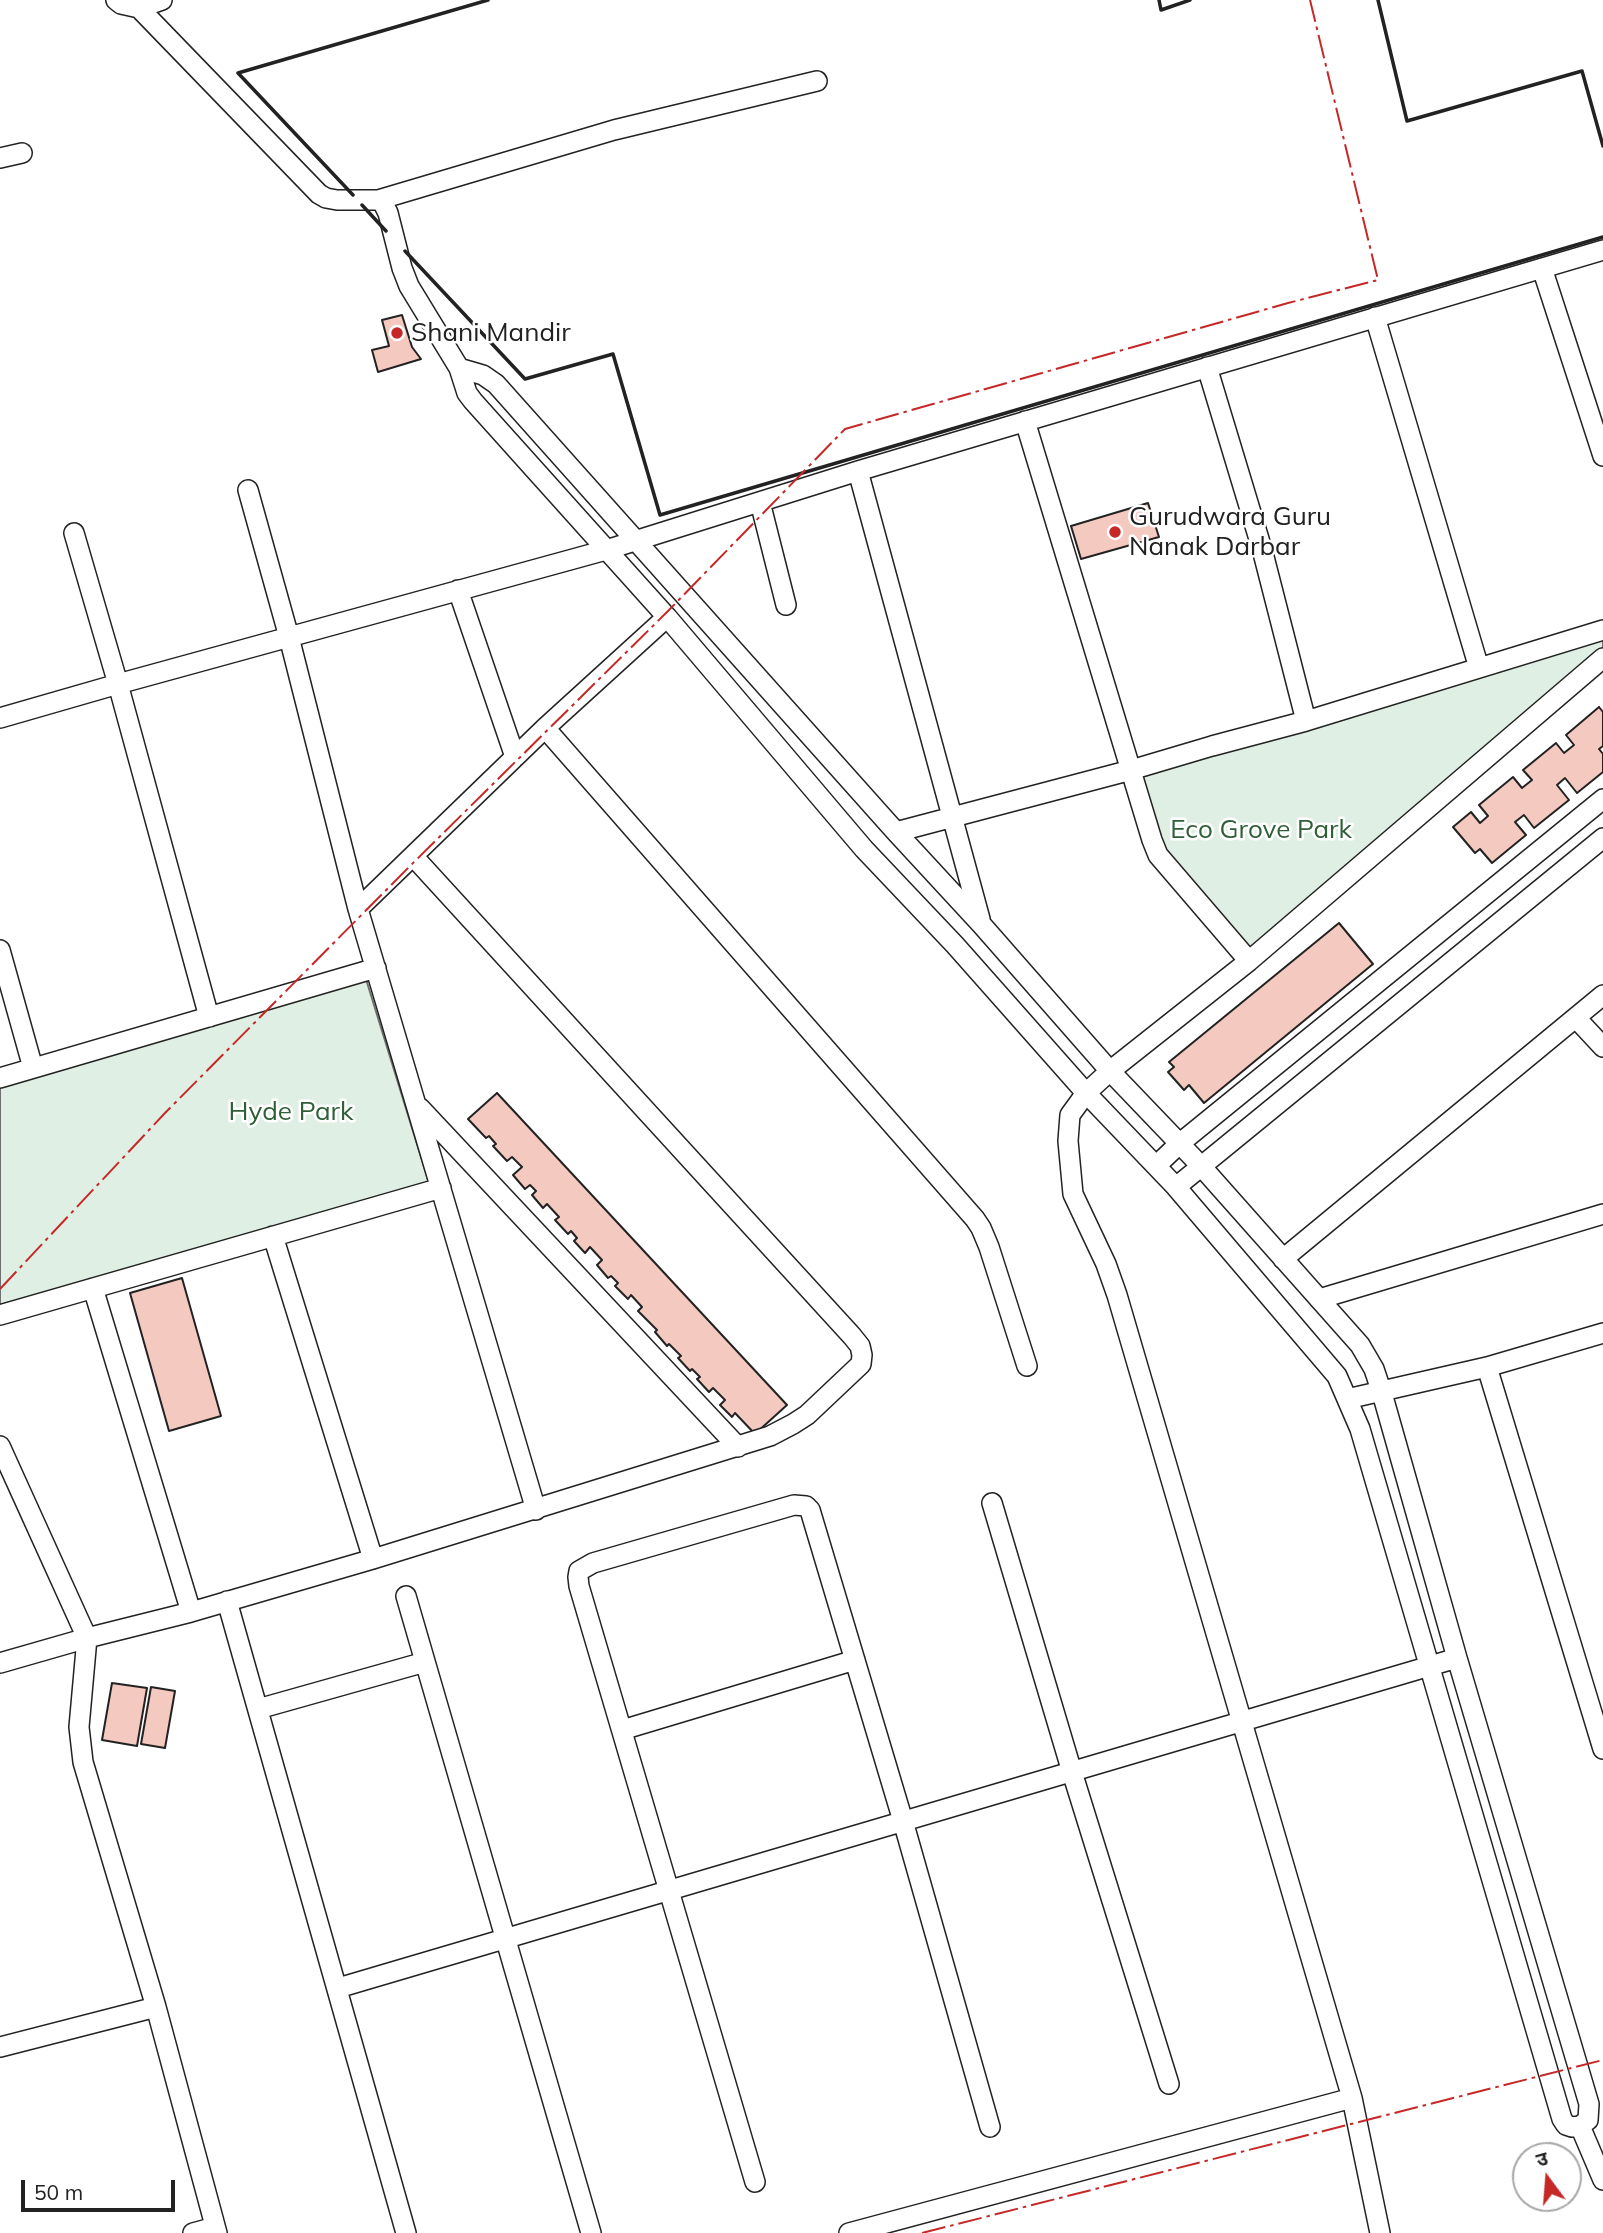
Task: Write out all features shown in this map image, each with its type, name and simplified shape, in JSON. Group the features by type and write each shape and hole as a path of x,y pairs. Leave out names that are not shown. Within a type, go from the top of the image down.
{"street":[{"path":"116,0 121,4 162,0"},
{"path":"139,4 319,194 337,200 378,200 614,130 817,81"},
{"path":"0,158 22,153"},
{"path":"378,200 386,207 409,286 459,368 467,393 473,401 667,617 863,849 955,945 1086,1093 1176,1187 1337,1376 1360,1429 1562,2119 1566,2125 1580,2126 1588,2120 1589,2104 1382,1393 1374,1369 1360,1345 1201,1166 1110,1071 496,384 483,376 459,368"},
{"path":"0,719 606,550 858,471 1603,250"},
{"path":"1542,268 1603,456"},
{"path":"1375,317 1479,668"},
{"path":"1208,367 1262,549 1306,721"},
{"path":"1025,421 1147,827 1158,855 1250,961"},
{"path":"858,471 981,924"},
{"path":"248,490 289,637 358,909 536,1510"},
{"path":"760,502 786,605"},
{"path":"74,533 209,1017"},
{"path":"458,590 515,757"},
{"path":"358,909 545,728 667,617"},
{"path":"897,832 1306,721 1603,630"},
{"path":"1380,2233 1352,2098 1117,1295 1106,1264 1073,1194 1068,1141 1070,1115 1086,1093 1110,1071 1250,961 1603,658"},
{"path":"545,728 975,1219 985,1235 1027,1366"},
{"path":"1156,1166 1179,1144 1603,799"},
{"path":"1176,1187 1603,838"},
{"path":"0,1663 191,1612 373,1559 770,1436 807,1415 861,1364 860,1346 413,856"},
{"path":"0,950 33,1068"},
{"path":"0,1078 376,968"},
{"path":"1283,1259 1603,995"},
{"path":"1576,1017 1603,1047"},
{"path":"417,1104 738,1447"},
{"path":"0,1315 441,1188"},
{"path":"1319,1299 1603,1214"},
{"path":"273,1236 373,1559"},
{"path":"93,1288 191,1612"},
{"path":"1347,1399 1487,1367 1603,1333"},
{"path":"1487,1367 1603,1749"},
{"path":"0,1446 87,1638 80,1709 80,1746 88,1781 156,2007 216,2230 193,2233"},
{"path":"992,1503 1169,2084"},
{"path":"755,2182 579,1586 579,1571 593,1563 794,1505 806,1506 810,1510 903,1821 990,2127"},
{"path":"406,1596 591,2233"},
{"path":"227,1601 406,2233"},
{"path":"338,1988 1457,1658"},
{"path":"622,1730 855,1660"},
{"path":"258,1709 425,1662"},
{"path":"0,2047 156,2007"},
{"path":"849,2233 1352,2098"},
{"path":"1580,2126 1603,2180"}],"green space":[{"name":"Eco Grove Park","path":"1603,636 1603,650 1249,954 1162,849 1141,777"},
{"name":"Hyde Park","path":"366,979 429,1183 0,1305 0,1087"}],"building":[{"name":"Shani Mandir","path":"402,315 412,347 421,359 378,372 372,350 389,346 382,320"},
{"name":"Gurudwara Guru Nanak Darbar","path":"1148,503 1159,537 1081,559 1071,526"},
{"path":"1599,707 1603,712 1603,746 1599,749 1603,754 1603,772 1577,793 1565,778 1557,785 1569,800 1534,828 1524,815 1515,822 1526,835 1492,863 1480,849 1475,853 1453,827 1471,812 1480,823 1488,816 1479,805 1513,777 1522,788 1532,780 1523,770 1556,743 1564,753 1574,745 1566,735"},
{"path":"1339,923 1373,964 1204,1103 1189,1085 1184,1090 1168,1072 1174,1067 1169,1062"},
{"path":"497,1093 787,1405 755,1434 735,1413 732,1417 720,1405 725,1400 713,1388 709,1392 697,1379 700,1377 678,1358 681,1356 669,1344 667,1346 655,1332 657,1330 638,1311 642,1307 631,1295 628,1299 615,1286 618,1283 611,1276 608,1278 597,1265 602,1260 590,1247 585,1253 574,1241 577,1238 571,1231 568,1234 555,1220 559,1217 547,1204 543,1208 532,1195 536,1191 530,1185 525,1189 513,1175 522,1167 512,1157 507,1161 493,1146 496,1144 489,1136 486,1138 468,1119"},
{"path":"182,1278 221,1416 169,1431 130,1293"},
{"path":"112,1683 147,1688 137,1746 102,1740"},
{"path":"151,1687 175,1691 165,1748 141,1744"}],"wall":[{"path":"353,195 238,73 488,0"},
{"path":"1159,0 1161,10 1190,0"},
{"path":"1378,0 1407,121 1582,71 1603,146"},
{"path":"362,205 386,231"},
{"path":"405,251 525,379 613,354 660,515 1603,237"}],"power":[{"path":"0,1289 165,1113 669,610 845,429 1378,280 1310,0"},
{"path":"922,2233 1603,2060"}],"place":[{"name":"Shani Mandir","path":"397,333"},
{"name":"Gurudwara Guru Nanak Darbar","path":"1115,532"}]}
